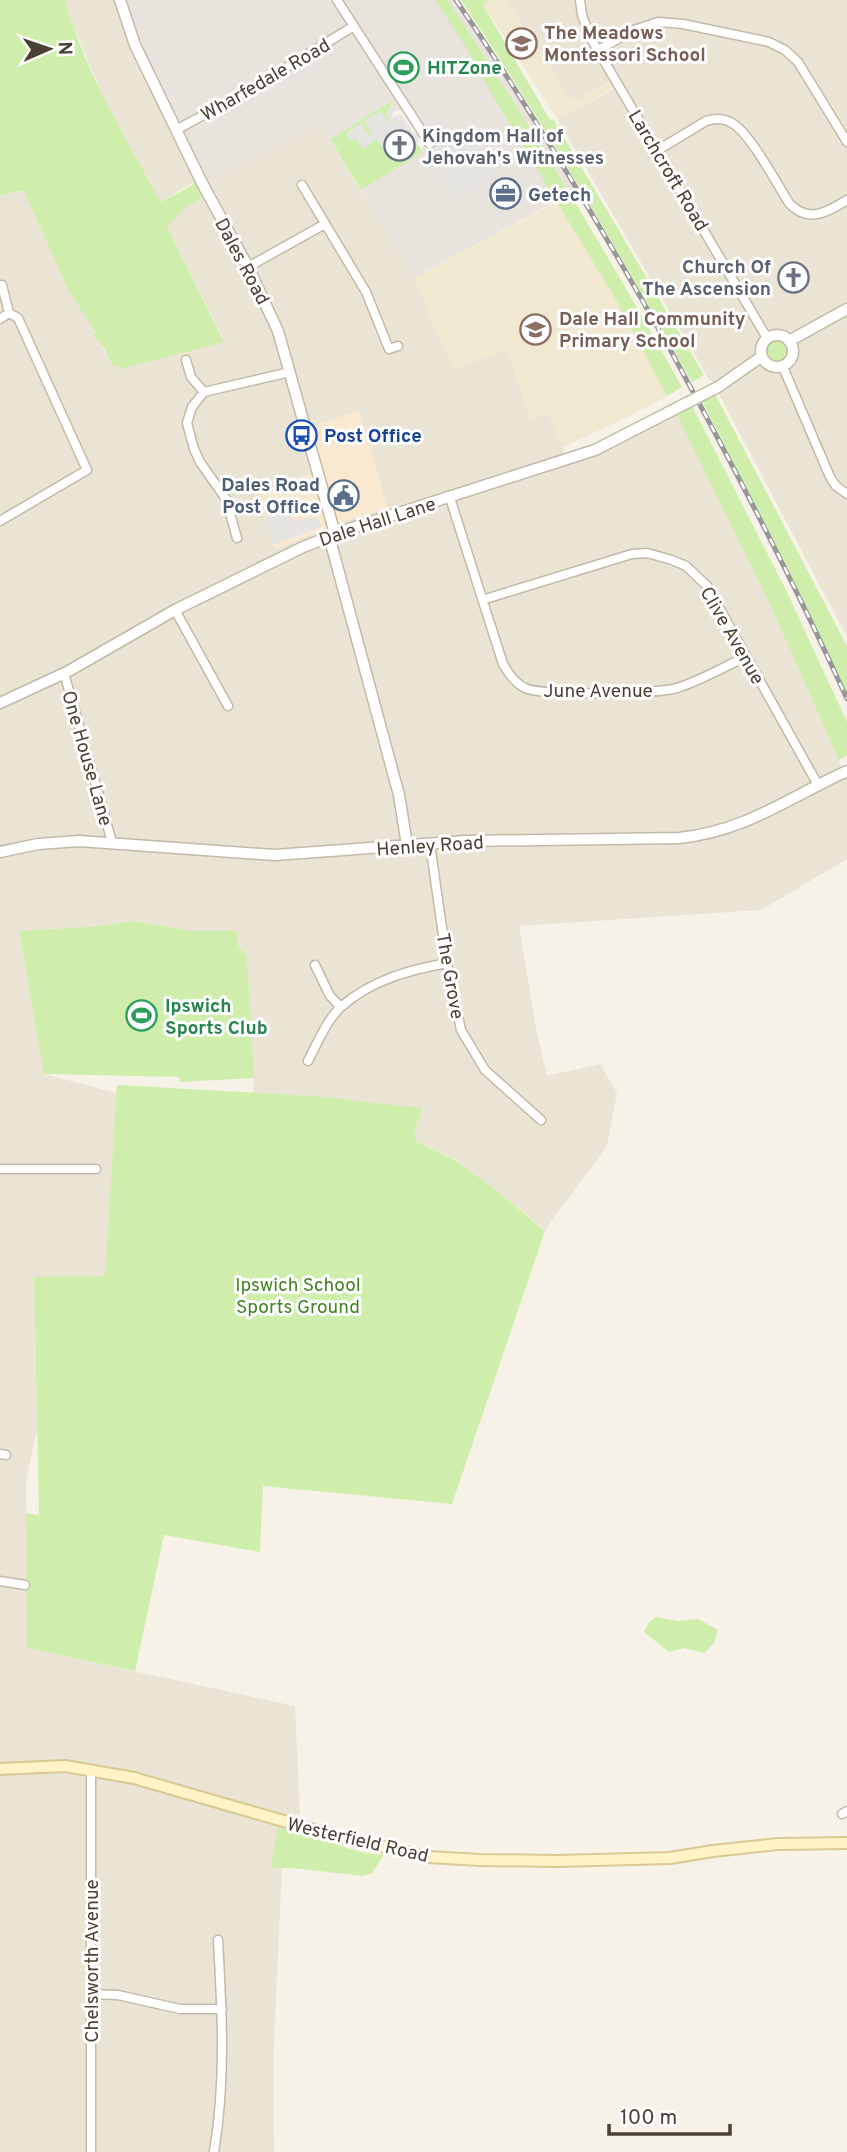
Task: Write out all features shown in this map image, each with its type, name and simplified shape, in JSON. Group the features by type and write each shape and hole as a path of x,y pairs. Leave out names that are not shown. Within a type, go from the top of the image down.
{"main road":[{"name":"Westerfield Road","path":"0,1769 65,1766 91,1770 180,1790 339,1838 429,1857 531,1861 670,1858 756,1846 847,1843"}],"street":[{"name":"Dales Road","path":"120,0 135,45 278,331 399,795 407,845"},
{"path":"337,0 430,145"},
{"name":"Larchcroft Road","path":"580,0 586,26 598,50 767,338"},
{"path":"598,50 634,30 657,22 683,24 769,42 785,50 799,62 847,142"},
{"name":"Wharfedale Road","path":"176,130 253,88 354,26"},
{"path":"658,150 706,121 727,120 743,131 796,210 809,215 821,214 847,200"},
{"path":"303,185 366,292 389,349 398,346"},
{"path":"248,268 325,224"},
{"path":"0,521 87,471 18,318 9,313 2,285"},
{"path":"789,341 847,309"},
{"path":"0,319 9,313"},
{"path":"777,335 789,341 793,356 783,367 768,365 761,357 760,348 767,338 777,335"},
{"name":"Dale Hall Lane","path":"0,703 64,673 175,610 248,573 332,535 595,450 718,387 761,357"},
{"path":"186,360 191,377 204,392"},
{"path":"783,367 830,477 836,486 847,494"},
{"path":"237,538 226,499 200,462 190,435 187,423 192,407 204,392 290,372"},
{"name":"June Avenue","path":"450,498 503,664 524,688 537,692 564,693 670,690 746,657"},
{"name":"Clive Avenue","path":"482,600 632,554 660,555 686,566 707,586 818,785"},
{"path":"175,610 228,706"},
{"name":"One House Lane","path":"64,673 112,842"},
{"name":"Henley Road","path":"0,852 57,842 112,842 275,855 407,845 699,836 732,828 756,818 844,772"},
{"name":"The Grove","path":"430,844 447,963 461,1030 485,1070 541,1120"},
{"path":"307,1061 341,1007 405,970 447,963"},
{"path":"315,965 330,996 341,1007"},
{"path":"0,1169 96,1169"},
{"path":"0,1581 25,1586"},
{"name":"Chelsworth Avenue","path":"91,1770 91,2152"},
{"path":"214,2152 222,2073 218,1940"},
{"path":"91,1994 118,1995 187,2010 222,2009"}],"shaded area":[{"path":"65,0 120,0 321,125 414,278 453,369 507,350 530,419 548,413 563,447 565,460 676,414 715,480 834,734 842,773 847,778 847,859 761,910 519,926 537,1034 547,1076 600,1064 617,1093 607,1146 545,1230 454,1159 417,1142 414,1132 423,1109 313,1096 254,1094 247,957 238,945 237,931 194,931 133,921 19,931 44,1074 117,1093 105,1277 34,1277 37,1429 26,1481 27,1648 295,1706 300,1815 282,1865 273,2066 274,2152 0,2152 0,196 24,187 112,366 223,338 167,227 185,208 204,197 197,180 161,202 108,108"},
{"path":"120,0 456,0 579,189 414,278 361,190 420,154 423,148 422,141 395,99 330,139 321,125 202,183"},
{"name":"The Meadows Montessori School","path":"489,0 507,0 568,96 578,101 610,82 613,88 558,120 483,4"},
{"path":"507,0 847,0 847,637 719,394 718,387 709,379 558,120 613,89 609,82 578,101 568,96"},
{"path":"395,100 402,110 393,112 392,117 400,114 414,134 417,133 421,138 418,139 418,145 392,162 377,139 363,149 356,138 351,141 346,133 361,123 371,138 373,137 364,121 380,111 390,125 387,112"},
{"path":"467,130 496,175 454,201 426,156"},
{"name":"Dale Hall Community Primary School","path":"557,202 626,308 672,394 563,447 548,413 530,420 507,350 453,369 414,278"},
{"path":"359,410 388,508 350,519 276,549 260,492 323,469 311,427"},
{"path":"283,503 293,521 317,517 321,527 273,545 265,515 275,513 273,505"}],"green space":[{"path":"0,0 65,0 83,53 120,129 161,202 191,186 197,179 204,197 185,208 167,227 224,342 120,369 117,365 112,366 104,348 93,335 96,333 68,289 24,191 0,196"},
{"path":"435,0 448,0 479,47 568,191 682,387 667,396 618,303 469,52"},
{"path":"461,0 489,0 483,5 704,375 692,382 580,188"},
{"path":"395,99 387,112 390,126 380,111 373,137 346,133 351,140 356,137 377,139 392,162 418,145 422,150 420,154 361,190 330,139"},
{"path":"776,338 785,342 789,351 785,360 776,364 767,360 763,351 767,342"},
{"path":"714,392 847,646 847,695 791,575 701,399"},
{"path":"691,404 787,592 847,722 847,756 839,760 771,606 676,413"},
{"name":"Ipswich Sports Club","path":"133,921 194,931 237,931 238,945 247,957 254,1078 180,1082 179,1077 44,1074 19,931"},
{"name":"Ipswich School Sports Ground","path":"117,1085 313,1096 423,1108 414,1132 417,1142 453,1159 491,1186 545,1231 452,1504 263,1486 260,1552 164,1535 135,1671 27,1648 26,1513 39,1515 34,1277 105,1276"},
{"path":"656,1617 678,1621 698,1619 718,1630 714,1643 704,1653 684,1648 669,1652 644,1632 649,1622"},
{"path":"278,1827 361,1852 384,1855 372,1873 363,1876 271,1868"}],"railway":[{"path":"456,0 568,174 672,353 763,524 847,699"}],"place":[{"name":"The Meadows Montessori School","path":"521,43"},
{"name":"HITZone","path":"404,67"},
{"name":"Kingdom Hall of Jehovah's Witnesses","path":"399,146"},
{"name":"Getech","path":"505,194"},
{"name":"Church Of The Ascension","path":"794,277"},
{"name":"Dale Hall Community Primary School","path":"536,329"},
{"name":"Post Office","path":"301,435"},
{"name":"Dales Road Post Office","path":"343,495"},
{"name":"Ipswich Sports Club","path":"142,1016"}]}
